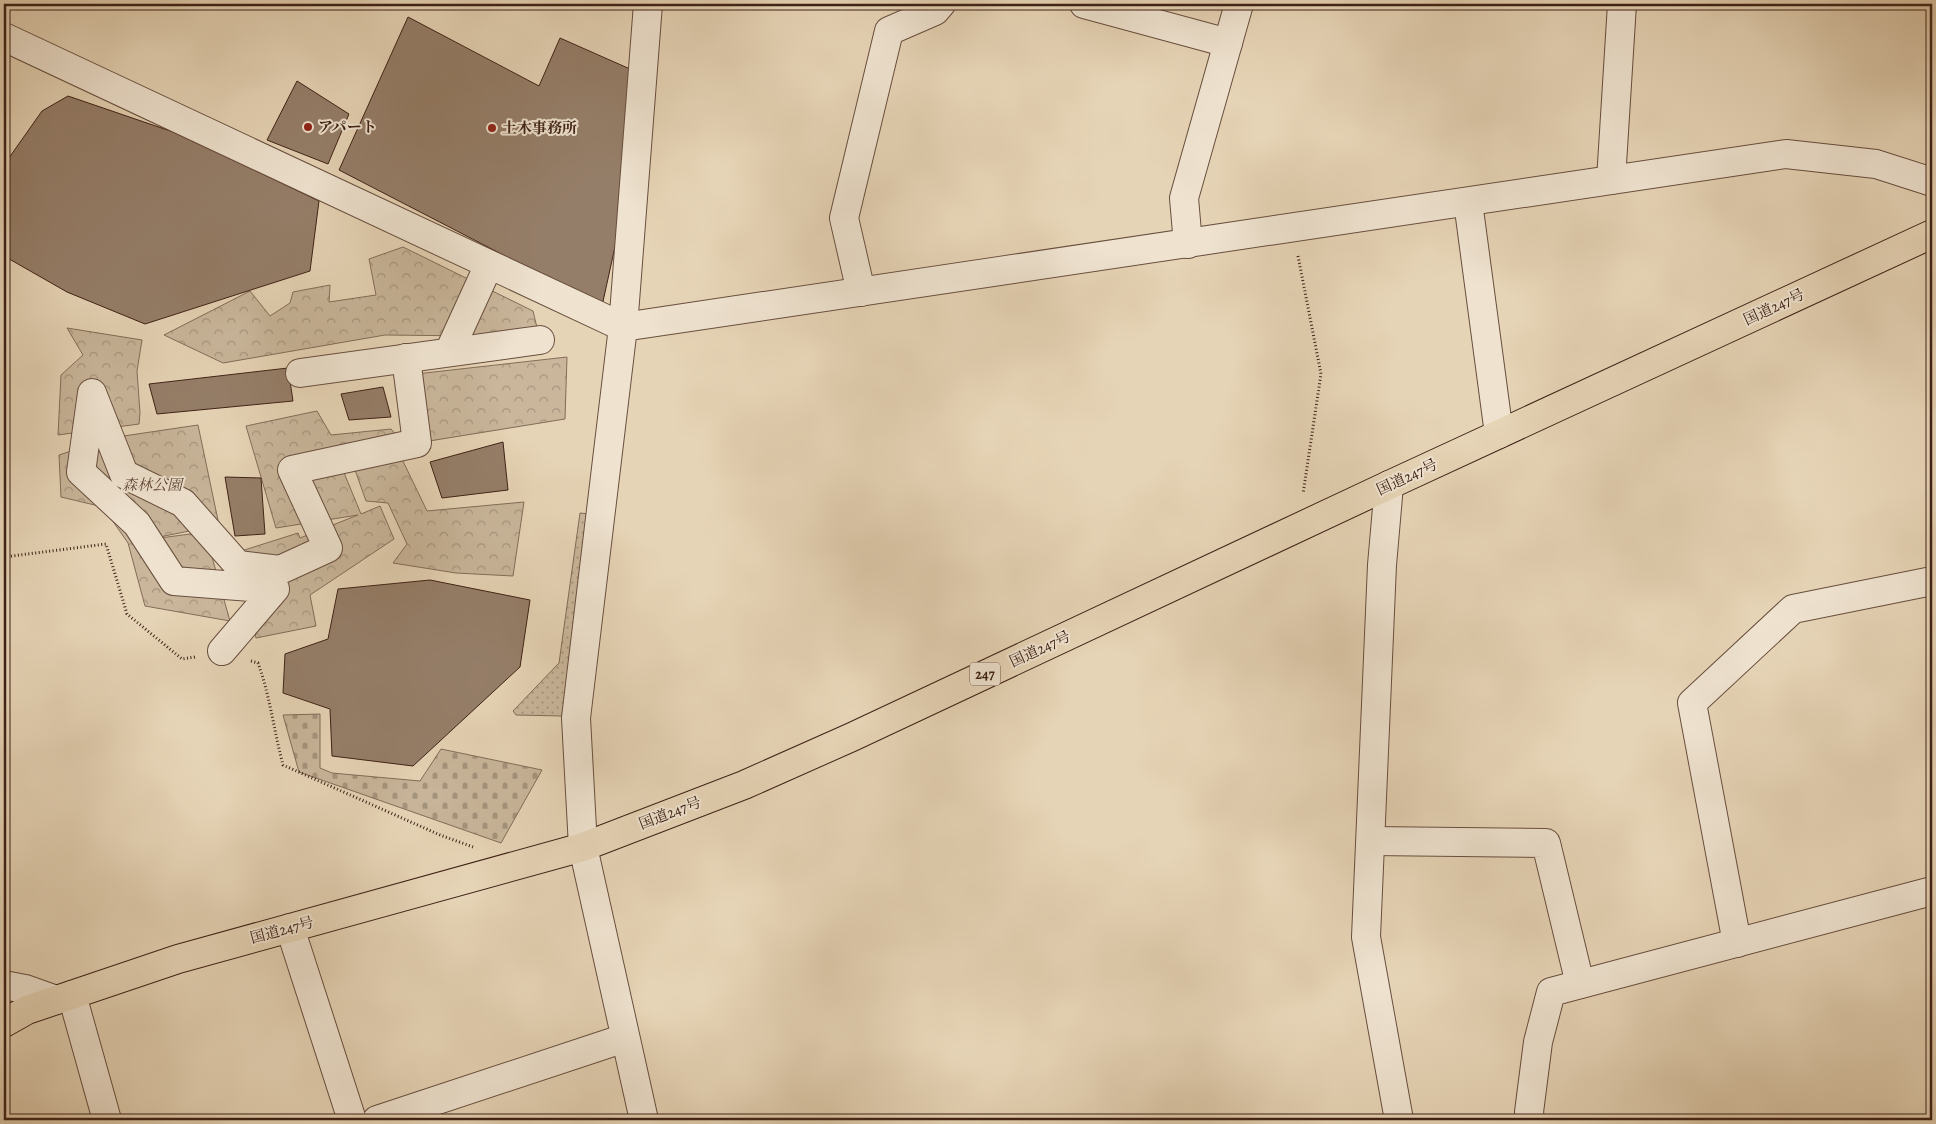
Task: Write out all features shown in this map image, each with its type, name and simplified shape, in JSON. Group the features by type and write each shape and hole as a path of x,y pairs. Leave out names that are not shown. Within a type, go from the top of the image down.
{"highway":[{"name":"国道247号","path":"4,1023 27,1010 178,958 583,847 744,785 852,737 1389,485 1932,234"}],"street":[{"path":"644,1120 583,847 576,718 622,327 648,4"},
{"path":"861,292 844,218 889,31 935,11 940,4"},
{"path":"1084,4 1228,43"},
{"path":"1188,244 1184,198 1239,4"},
{"path":"1611,180 1622,4"},
{"path":"4,38 622,327 1786,154 1876,164 1932,182"},
{"path":"1468,202 1499,434"},
{"path":"449,352 486,271"},
{"path":"300,373 540,340"},
{"path":"222,651 275,589 174,581 137,524 81,472 92,392 124,474 183,503 238,565 280,570 328,548 292,470 417,443 406,358"},
{"path":"1389,485 1382,565 1366,937 1399,1120"},
{"path":"1737,943 1692,703 1793,609 1932,581"},
{"path":"1370,841 1546,843 1580,984"},
{"path":"1530,1120 1529,1112 1538,1042 1551,992 1932,891"},
{"path":"290,928 352,1120"},
{"path":"4,984 64,998 107,1120"},
{"path":"377,1120 625,1038"}],"path":[{"path":"1293,228 1321,374 1298,528"},
{"path":"4,556 106,544 127,614 182,659 222,651 258,663 267,686 283,764 440,835 477,848"}],"green space":[{"path":"403,247 533,311 540,340 477,336 385,335 223,363 164,335 250,291 270,316 290,303 293,292 330,285 329,302 376,295 369,259"},
{"path":"67,328 142,340 137,371 139,424 58,435 61,375 83,355"},
{"path":"567,357 565,419 417,443 407,375"},
{"path":"317,411 331,435 391,429 405,445 342,468 361,514 380,506 394,539 310,595 316,626 256,638 235,553 298,533 300,538 358,515 276,528 246,426"},
{"name":"森林公園","path":"198,425 219,525 145,540 205,532 230,621 145,606 128,543 103,507 61,497 59,455 110,438"},
{"path":"400,455 427,511 524,502 513,576 456,573 393,563 407,544 388,503 366,501 354,467"},
{"path":"580,513 589,514 573,674 562,716 516,715 513,711 559,663"},
{"path":"320,714 320,768 332,773 420,781 441,749 542,770 501,843 299,772 283,715"}],"building":[{"name":"土木事務所","path":"408,17 539,86 560,38 630,69 618,233 602,306 339,170"},
{"name":"アパート","path":"297,81 349,114 328,164 267,140"},
{"path":"68,96 182,135 319,201 310,271 145,324 67,292 4,256 4,165 42,111"},
{"path":"288,368 293,401 157,414 149,384"},
{"path":"383,387 391,417 349,420 341,394"},
{"path":"503,442 508,490 442,498 430,462"},
{"path":"225,477 261,478 265,534 235,536"},
{"path":"430,580 530,600 520,667 413,766 332,756 330,709 283,693 285,654 328,639 338,589"}],"place":[{"name":"アパート","path":"308,127"},
{"name":"土木事務所","path":"492,128"}]}
